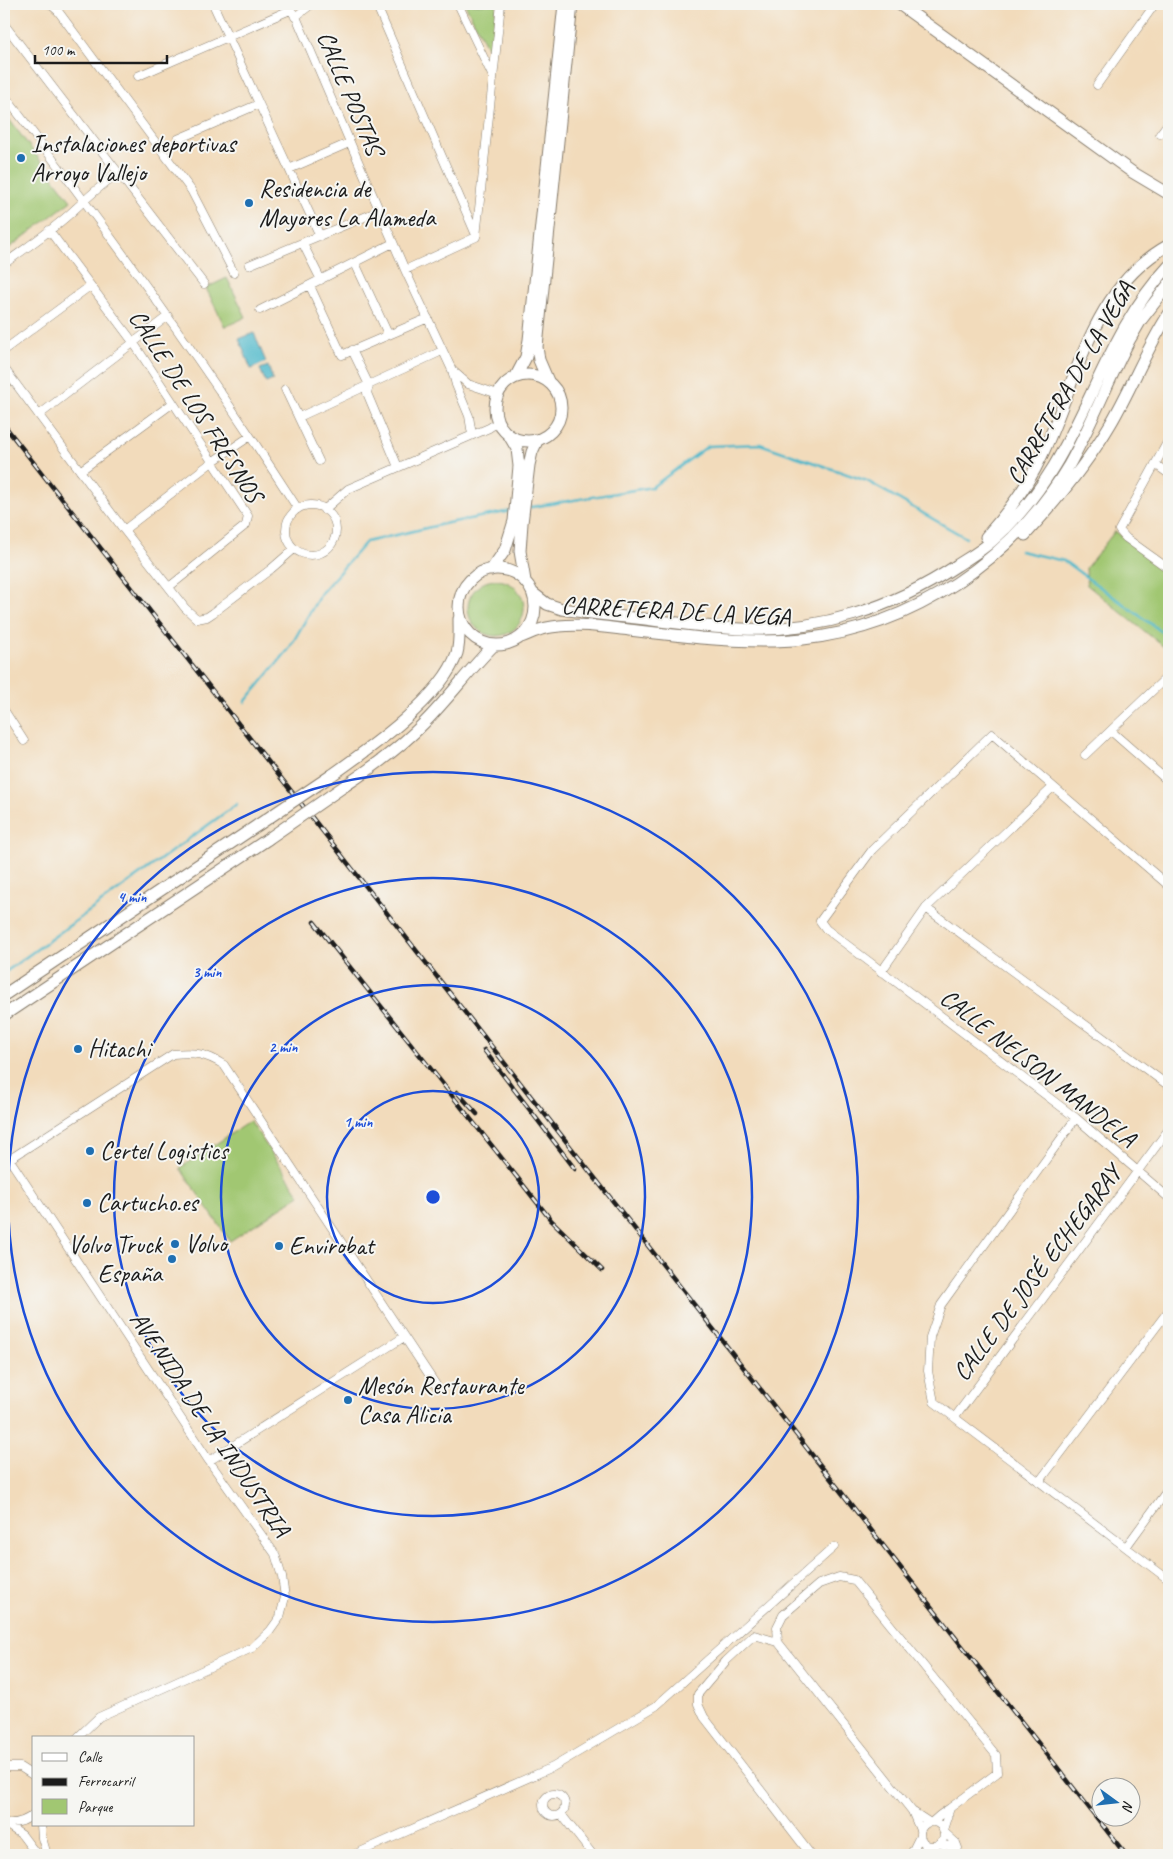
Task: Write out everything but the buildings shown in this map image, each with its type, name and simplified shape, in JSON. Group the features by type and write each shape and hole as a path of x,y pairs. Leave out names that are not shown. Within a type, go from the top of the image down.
{"main road":[{"path":"490,570 505,550 515,514 519,466 516,448 510,436 498,422 494,410 498,394 504,384 516,376 526,357 529,340 564,4"},
{"path":"548,381 539,360 537,347 572,4"},
{"path":"899,4 1156,187 1169,194"},
{"path":"968,558 1015,503 1028,482 1043,454 1092,334 1106,305 1122,282 1135,269 1169,245"},
{"name":"CARRETERA DE LA VEGA","path":"534,594 556,607 598,614 726,628 756,629 788,628 829,621 891,602 927,585 991,541 1026,505 1045,480 1068,441 1112,347 1149,289 1169,266"},
{"name":"CARRETERA DE LA VEGA","path":"521,638 538,630 570,626 604,627 734,641 767,642 804,639 839,633 883,621 917,606 955,584 997,552 1014,536 1057,484 1080,444 1130,339 1169,284"},
{"path":"955,584 986,570 1017,544 1066,489 1103,437 1124,399 1147,350 1169,314"},
{"path":"459,612 463,624 470,635 481,642 494,646 508,644 521,638 530,629 534,618 536,606 534,594 525,580 520,562 521,531 529,465 537,441 554,430 562,409 561,400 556,388 548,381 537,376 516,376"},
{"path":"510,436 525,441 537,441"},
{"path":"4,995 332,775 393,730 418,706 453,663 459,641 460,600 470,580 480,573 501,569 511,571 525,580"},
{"path":"4,1016 378,763 413,735 494,646"}],"street":[{"path":"50,4 58,11 191,190 234,273"},
{"path":"213,4 320,236"},
{"path":"138,76 291,10 312,4"},
{"path":"376,4 476,237"},
{"path":"458,4 494,77"},
{"path":"476,237 501,4"},
{"path":"1098,85 1155,4"},
{"name":"CALLE POSTAS","path":"291,10 405,270 452,370 468,384 498,394"},
{"path":"4,24 204,284"},
{"path":"4,95 84,199 168,316 298,509"},
{"path":"178,139 259,104"},
{"path":"1160,134 1169,122"},
{"path":"289,169 349,143"},
{"path":"4,264 74,210 84,199 119,172"},
{"path":"249,265 379,211"},
{"name":"CALLE DE LOS FRESNOS","path":"49,230 133,342 248,516 246,526 169,587"},
{"path":"405,270 476,237"},
{"path":"260,310 393,243"},
{"path":"303,244 320,280"},
{"path":"355,263 388,334"},
{"path":"4,350 90,286"},
{"path":"310,286 342,355 428,318"},
{"path":"39,415 168,316"},
{"path":"352,350 369,385 367,393 398,467"},
{"path":"299,417 442,351"},
{"path":"4,368 124,530 185,608 198,619 207,617 271,569 294,549"},
{"path":"452,370 456,385 470,416 472,434"},
{"path":"284,389 319,461"},
{"path":"80,471 173,403"},
{"path":"324,510 348,489 489,428 498,422"},
{"path":"124,530 249,436"},
{"path":"1169,439 1119,530 1126,538 1169,569"},
{"path":"1155,464 1169,474"},
{"path":"311,506 324,510 334,522 334,539 324,552 317,555 300,553 289,543 286,528 288,520 298,509 311,506"},
{"path":"1085,755 1169,675"},
{"path":"4,710 24,741"},
{"path":"1111,731 1169,782"},
{"name":"CALLE NELSON MANDELA","path":"1053,787 992,734 872,850 820,921 826,929 881,972 1076,1118 1169,1198"},
{"path":"881,972 926,908 1053,787 1169,886"},
{"path":"926,908 1169,1086"},
{"path":"10,1159 173,1054 192,1052 210,1057 224,1065 436,1385"},
{"path":"1076,1118 941,1305 930,1337 928,1371 934,1402 1169,1580"},
{"name":"CALLE DE JOSÉ ECHEGARAY","path":"955,1417 1169,1129"},
{"name":"AVENIDA DE LA INDUSTRIA","path":"4,1151 208,1461 275,1554 282,1577 285,1597 280,1617 270,1631 252,1648 99,1718 79,1736"},
{"path":"1039,1482 1169,1310"},
{"path":"208,1461 404,1336"},
{"path":"1126,1547 1169,1488"},
{"path":"353,1855 552,1767 656,1706 834,1547"},
{"path":"908,1854 920,1833 930,1822 997,1773 996,1755 854,1580 839,1577 820,1584 783,1615 777,1627 778,1642 912,1810 930,1822 938,1824 956,1843 964,1855"},
{"path":"778,1642 754,1636 726,1661 698,1694 698,1704 704,1717 811,1855"},
{"path":"4,1768 20,1767 32,1772"},
{"path":"908,1854 935,1845 944,1838 943,1831 950,1808"},
{"path":"912,1810 924,1844 958,1848"},
{"path":"561,1814 593,1855"},
{"path":"4,1822 17,1823 32,1815"},
{"path":"4,1822 22,1835 37,1855"},
{"path":"41,1826 42,1838 48,1855"}],"green space":[{"path":"465,4 497,4 491,55"},
{"name":"Instalaciones deportivas Arroyo Vallejo","path":"5,114 71,201 4,252 4,116"},
{"path":"227,278 246,317 225,327 206,288"},
{"path":"1115,531 1169,571 1169,651 1087,585 1086,568"},
{"path":"496,580 507,582 516,588 522,597 524,608 522,619 516,628 507,634 496,636 485,634 476,628 470,619 468,608 470,597 476,588 485,582"},
{"path":"250,1121 300,1195 230,1241 180,1168"}],"water":[{"path":"254,333 266,362 251,369 239,339"},
{"path":"268,366 273,380 266,383 260,369"}],"waterway":[{"path":"526,508 652,487 708,446 760,444 867,481 966,538"},
{"path":"245,702 289,649 321,593 366,542 511,511"},
{"path":"1020,551 1064,561 1169,637"},
{"path":"4,973 237,804"}],"railway":[{"path":"4,425 1126,1855"},
{"path":"314,922 551,1220 602,1270"},
{"path":"484,1050 575,1169"},
{"path":"457,1092 477,1114"}],"place":[{"name":"Instalaciones deportivas Arroyo Vallejo","path":"21,158"},
{"name":"Residencia de Mayores La Alameda","path":"249,203"},
{"name":"Hitachi","path":"78,1049"},
{"name":"Certel Logistics","path":"90,1151"},
{"name":"Cartucho.es","path":"87,1203"},
{"name":"Volvo","path":"175,1244"},
{"name":"Envirobat","path":"279,1246"},
{"name":"Volvo Truck España","path":"172,1259"},
{"name":"Mesón Restaurante Casa Alicia","path":"348,1400"}]}
